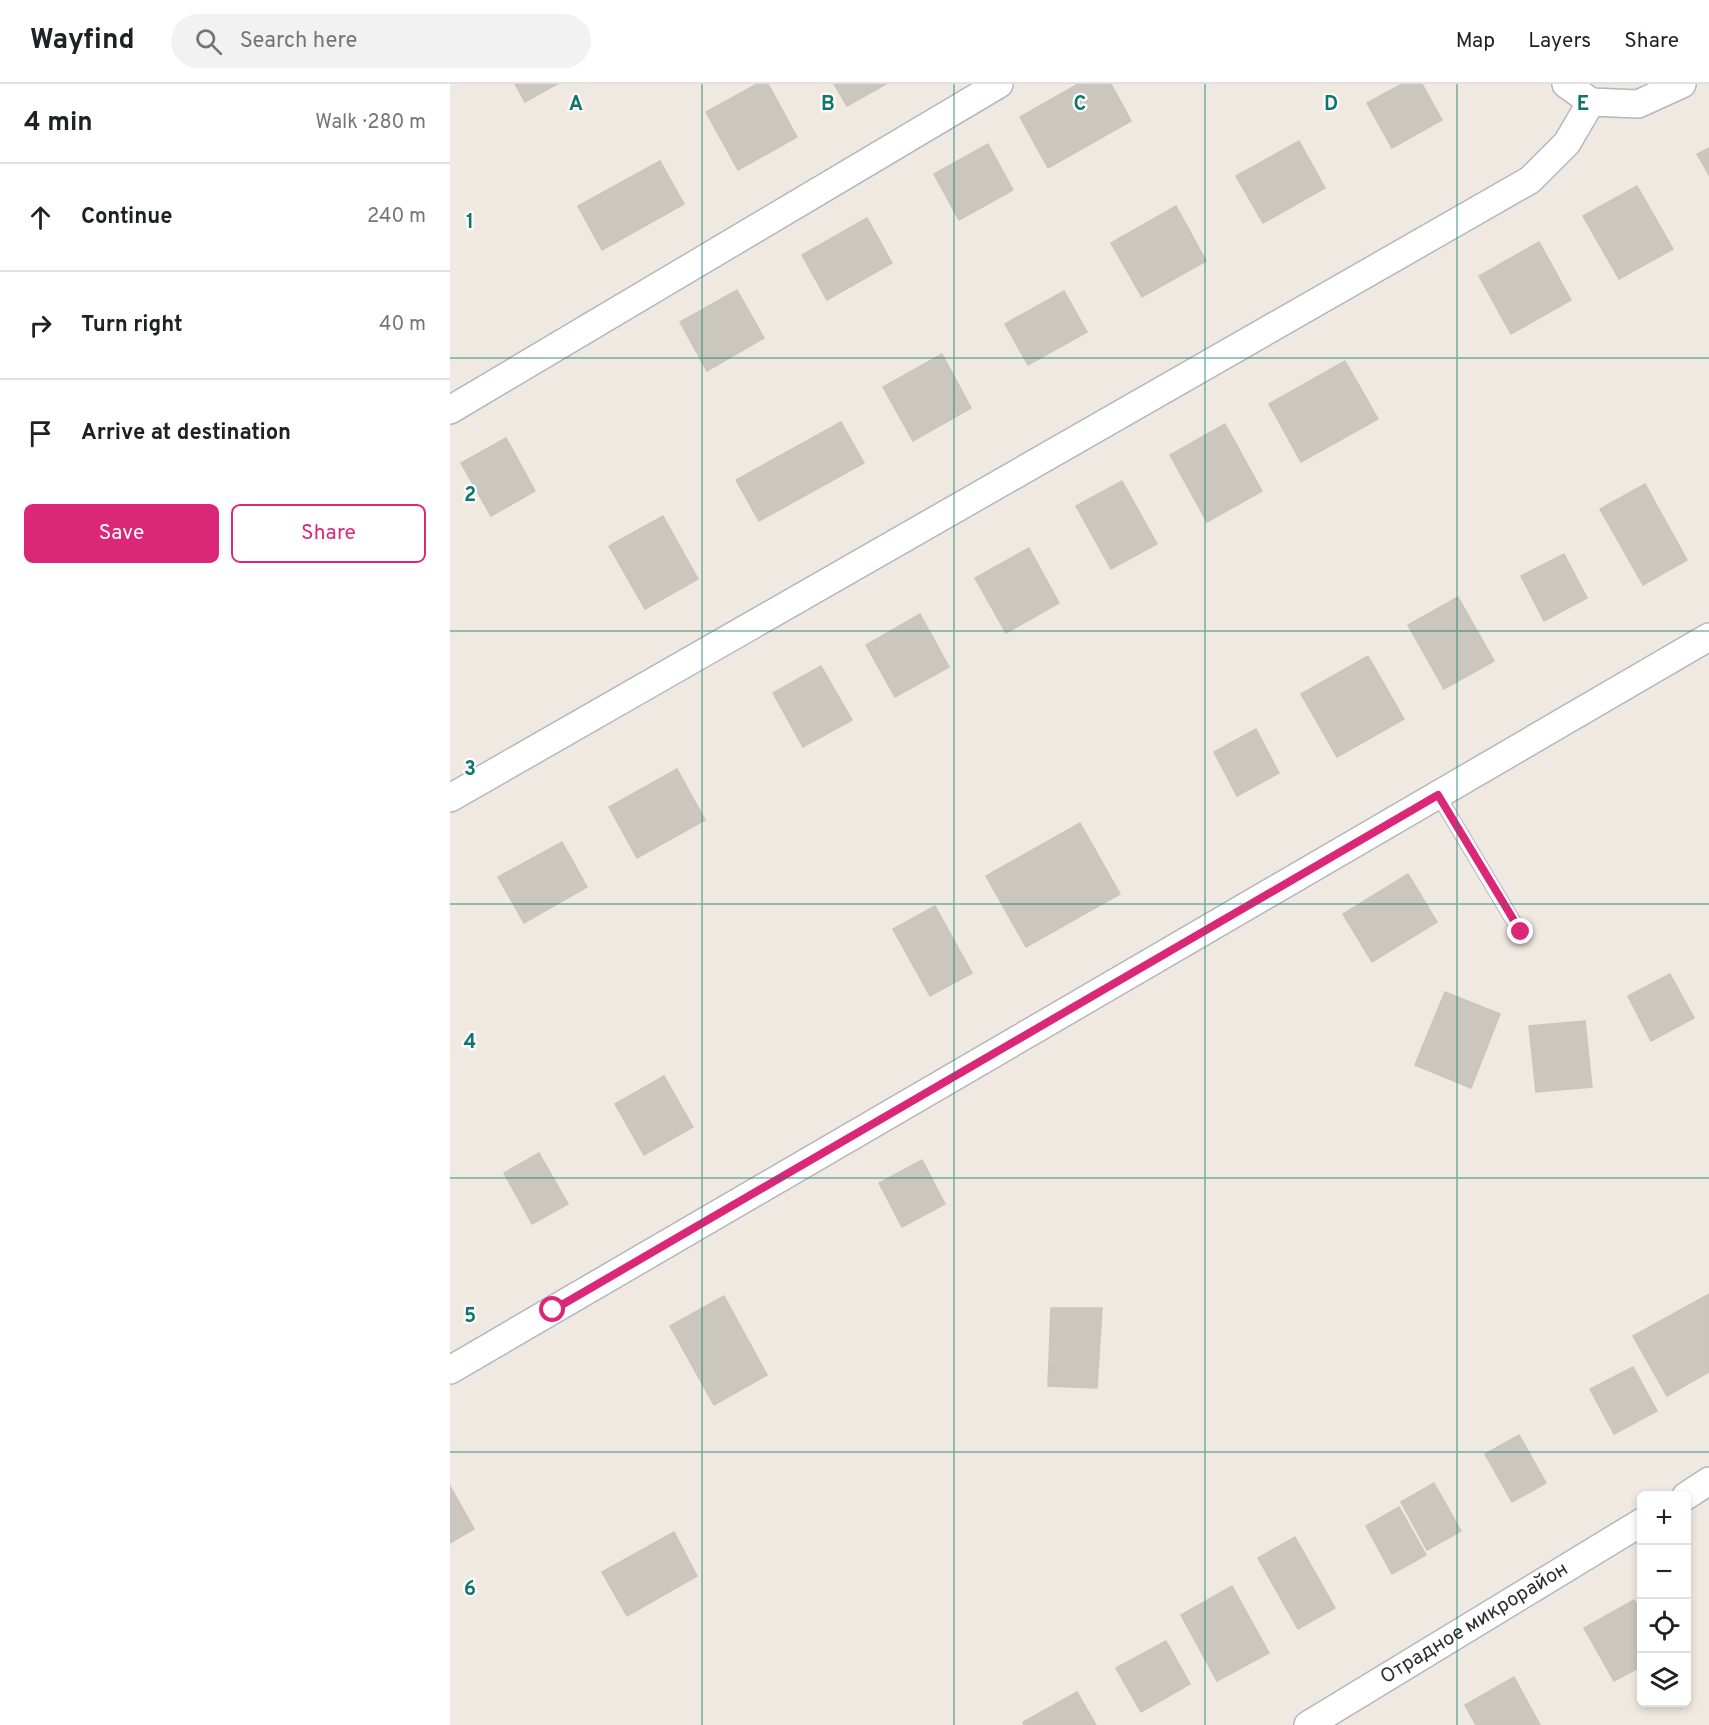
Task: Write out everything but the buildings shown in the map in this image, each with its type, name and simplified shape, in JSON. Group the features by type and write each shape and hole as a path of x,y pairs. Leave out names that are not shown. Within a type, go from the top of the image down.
{"street":[{"path":"450,410 999,84"},
{"path":"1566,84 1591,102 1638,104 1682,84"},
{"path":"450,798 1530,180 1567,143 1591,102"},
{"path":"450,1370 1709,637"},
{"path":"1691,1493 1709,1481"},
{"name":"Отрадное микрорайон","path":"1308,1725 1637,1524"}],"lane":[{"path":"1438,795 1521,932"}],"route":[{"path":"553,1310 1438,795 1521,932"}]}
